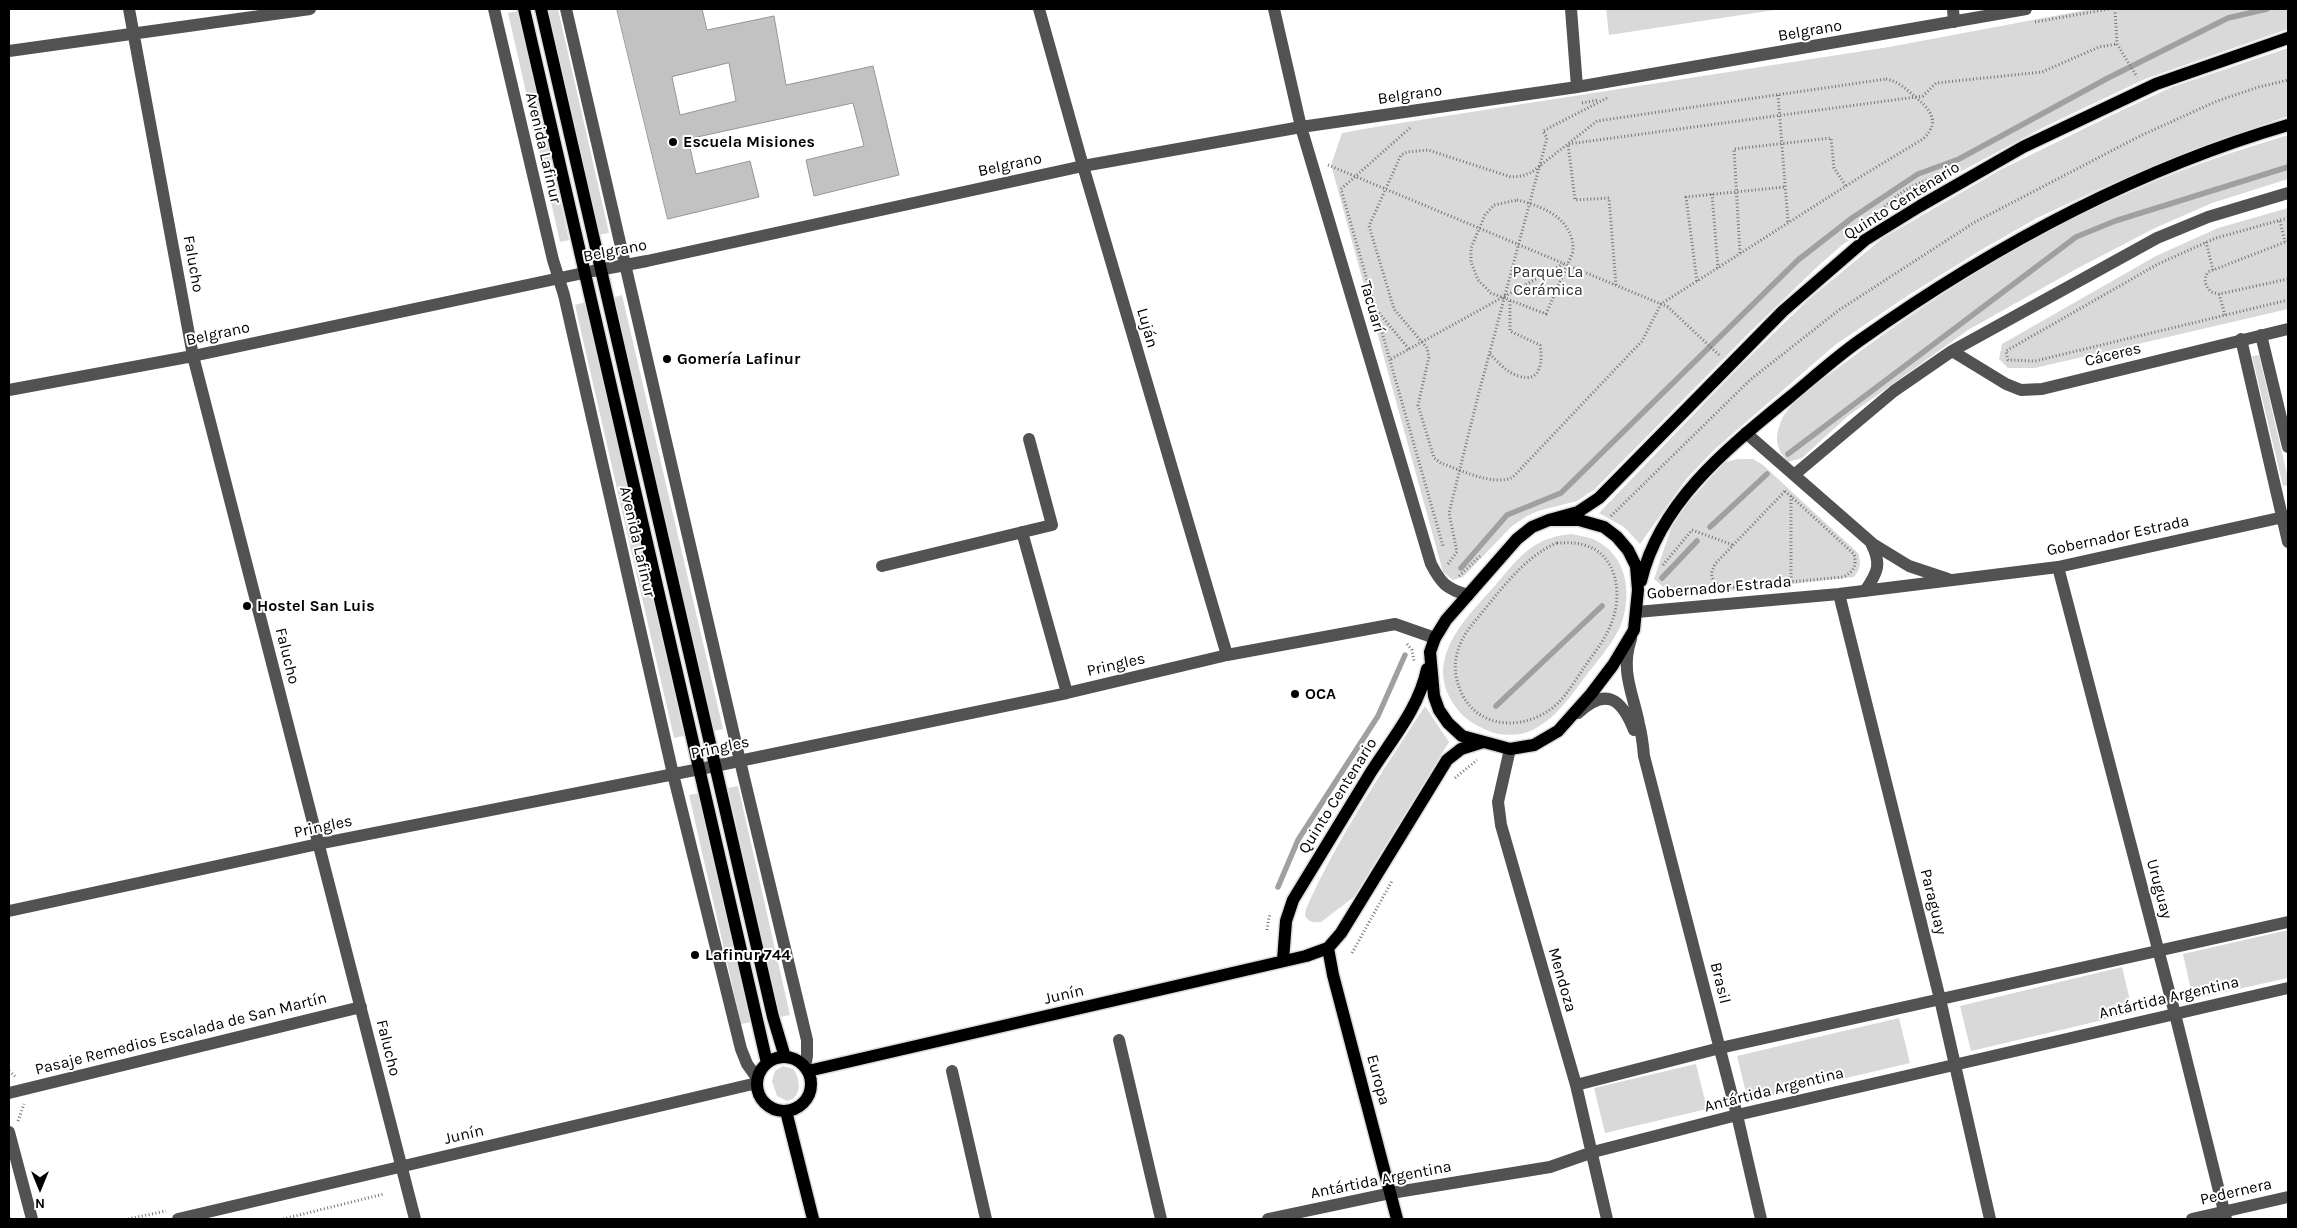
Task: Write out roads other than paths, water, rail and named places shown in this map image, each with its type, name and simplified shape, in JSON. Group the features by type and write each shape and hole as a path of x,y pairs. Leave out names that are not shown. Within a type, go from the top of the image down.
{"main road":[{"name":"Avenida Lafinur","path":"524,9 767,1063"},
{"name":"Avenida Lafinur","path":"541,9 773,1017 785,1057"},
{"name":"Quinto Centenario","path":"1283,960 1286,921 1294,900 1372,771 1415,705 1424,685 1430,652 1435,638 1446,620 1517,539 1532,527 1578,512 1599,498 1783,311 1865,240 2023,147 2156,84 2288,38"},
{"path":"1638,590 1645,564 1655,540 1674,508 1707,470 1746,433 1858,342 1978,262 2050,222 2128,184 2227,145 2288,125"},
{"path":"1430,652 1432,683 1439,710 1448,723 1462,736 1510,749 1534,745 1558,731 1591,694 1634,630 1638,590 1636,566 1628,550 1617,536 1604,527 1579,520 1549,520"},
{"path":"1328,948 1341,933 1447,760 1461,749 1489,744"},
{"name":"Junín","path":"806,1069 1283,960 1328,948"},
{"name":"Europa","path":"1328,948 1333,975 1397,1219"},
{"path":"777,1058 792,1058 806,1069 811,1086 806,1100 794,1109 786,1111 768,1106 760,1096 757,1081 760,1071 767,1063 777,1058"},
{"path":"786,1111 813,1219"}],"street":[{"name":"Falucho","path":"130,9 193,356 415,1219"},
{"path":"9,51 302,9"},
{"name":"Avenida Lafinur","path":"494,9 673,774 741,1049 757,1081"},
{"path":"566,9 740,761 807,1040 806,1069"},
{"name":"Luján","path":"1040,9 1083,166 1227,655"},
{"name":"Tacuarí","path":"1274,9 1301,127 1431,564 1439,579 1452,591 1468,595"},
{"path":"1571,9 1577,87"},
{"path":"1953,9 1954,22"},
{"name":"Belgrano","path":"9,390 193,356 558,278 625,266 1083,166 1301,127 1577,87 2026,9"},
{"path":"1794,476 1894,391 1952,351 2157,238 2208,217 2288,193"},
{"name":"Cáceres","path":"1952,351 2006,384 2021,390 2042,389 2288,329"},
{"path":"2261,335 2288,447"},
{"path":"2241,339 2285,516 2288,542"},
{"name":"Gobernador Estrada","path":"1746,433 1869,541 1909,566 1953,580"},
{"path":"882,566 1052,525 1029,439"},
{"name":"Gobernador Estrada","path":"1637,612 1839,594 2058,567 2285,516"},
{"path":"1022,532 1067,693"},
{"path":"1865,591 1876,574 1878,557 1869,541"},
{"name":"Uruguay","path":"2058,567 2176,1014 2225,1216"},
{"name":"Paraguay","path":"1839,594 1956,1063 1990,1219"},
{"name":"Pringles","path":"9,911 318,844 740,761 1067,693 1227,655 1395,624 1435,638"},
{"name":"Brasil","path":"1634,630 1627,652 1626,673 1640,726 1644,756"},
{"name":"Brasil","path":"1558,731 1590,704 1602,700 1612,700 1620,703 1627,712 1644,756 1720,1048 1762,1219"},
{"name":"Mendoza","path":"1510,749 1498,802 1501,825 1576,1085 1608,1219"},
{"path":"1576,1085 1720,1048 2288,922"},
{"name":"Antártida Argentina","path":"1268,1219 1391,1193 1550,1167 1593,1152 1737,1115 2288,988"},
{"name":"Pasaje Remedios Escalada de San Martín","path":"9,1092 361,1007"},
{"path":"1120,1040 1161,1219"},
{"path":"952,1071 986,1219"},
{"name":"Junín","path":"178,1219 757,1081"},
{"path":"9,1132 32,1219"},
{"name":"Pedernera","path":"2192,1219 2225,1216 2288,1197"}],"waterway":[{"path":"1461,568 1507,515 1561,493 1798,260 1852,218 1918,174 1959,159 2108,78 2228,18 2267,9"},
{"path":"1788,454 2076,237 2115,221 2288,167"},
{"path":"1710,527 1767,474"},
{"path":"1662,578 1697,541"},
{"path":"1496,706 1602,606"},
{"path":"1278,887 1298,840 1378,716 1405,655"}],"place":[{"name":"Escuela Misiones","path":"673,142"},
{"name":"Gomería Lafinur","path":"667,359"},
{"name":"Hostel San Luis","path":"247,606"},
{"name":"OCA","path":"1295,694"},
{"name":"Lafinur 744","path":"695,955"}],"park label":[{"name":"Parque La Cerámica","path":"1548,281"}]}
